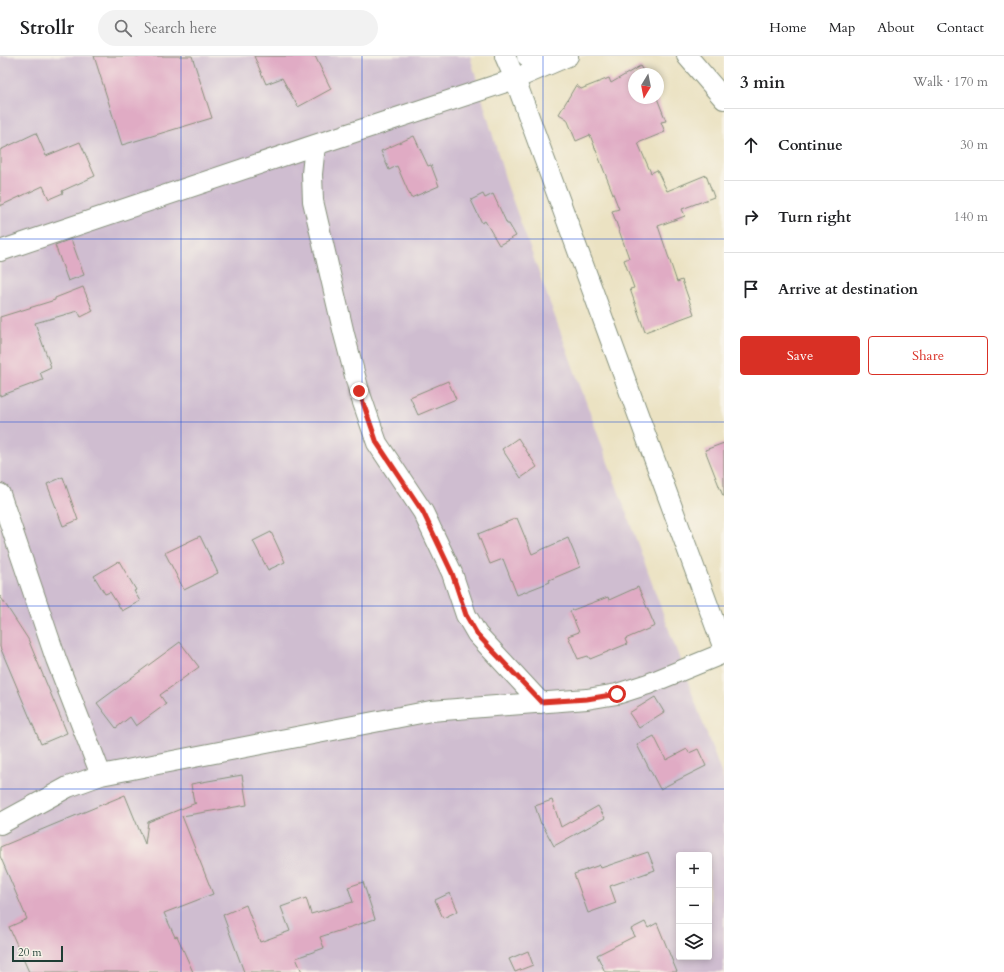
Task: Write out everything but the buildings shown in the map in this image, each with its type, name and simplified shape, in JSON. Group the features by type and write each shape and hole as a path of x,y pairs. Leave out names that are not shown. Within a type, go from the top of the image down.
{"street":[{"path":"505,56 515,79 724,649"},
{"path":"527,56 541,59 565,58"},
{"path":"687,56 724,99"},
{"path":"0,251 515,79 565,58"},
{"path":"315,145 312,174 313,201 359,391 377,443 423,512 452,573 466,615 477,634 541,702"},
{"path":"0,494 56,659 101,775"},
{"path":"0,824 68,787 101,775 431,711 587,699 617,694 648,684 724,653"}],"shaded area":[{"path":"0,56 470,56 507,185 724,781 724,972 0,972"}],"route":[{"path":"359,391 377,443 423,512 452,573 466,615 477,634 541,702 587,699 617,694"}]}
